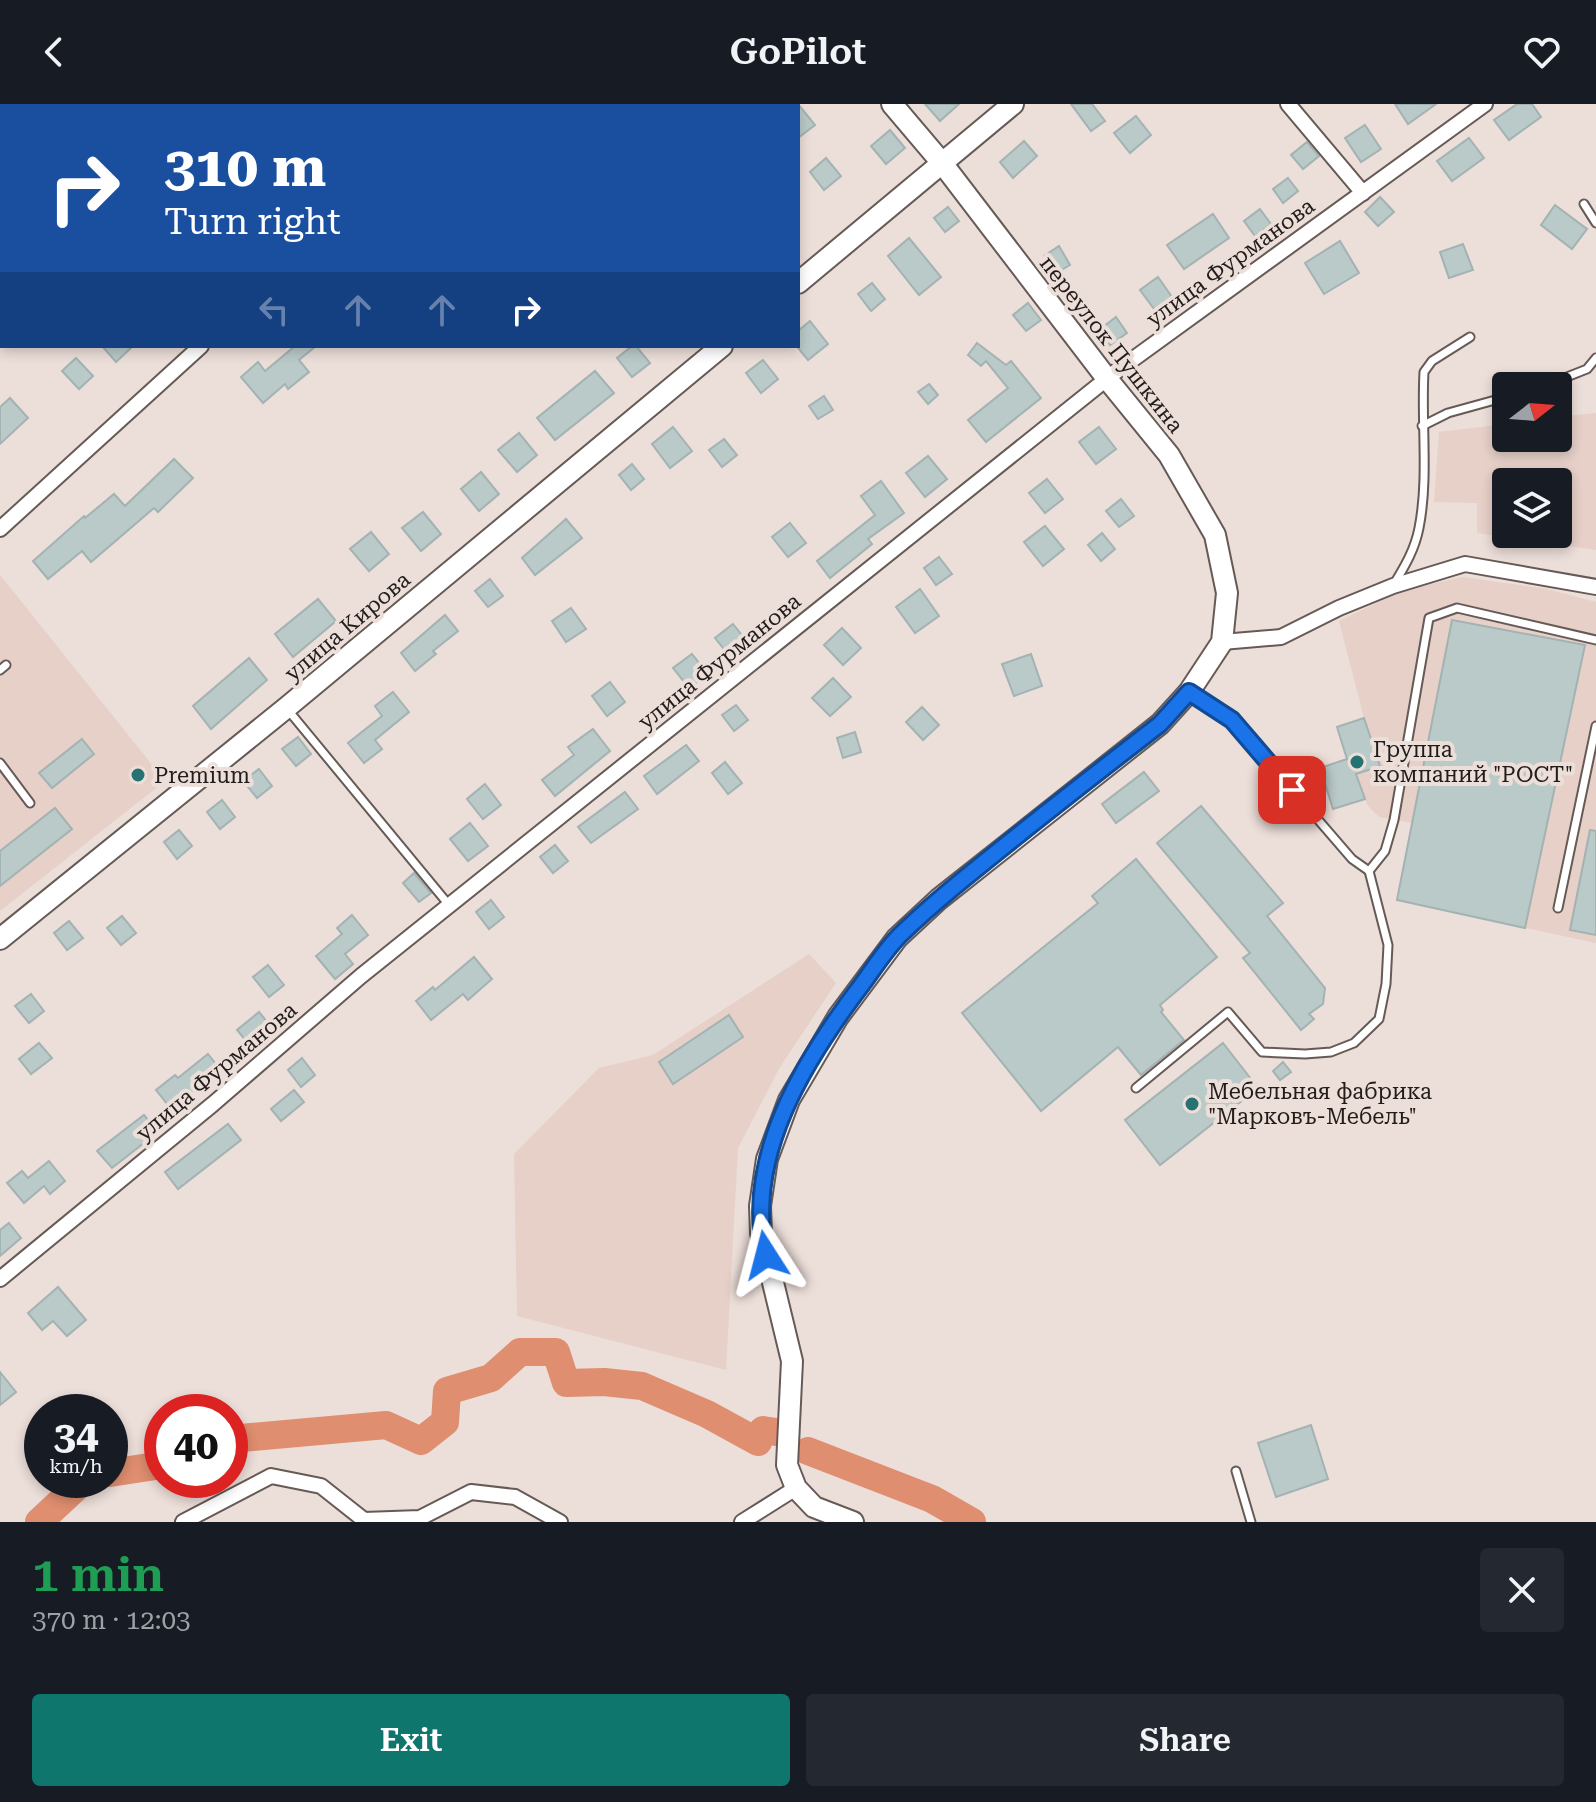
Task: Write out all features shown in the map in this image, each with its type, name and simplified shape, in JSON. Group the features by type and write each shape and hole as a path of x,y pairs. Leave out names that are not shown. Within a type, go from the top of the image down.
{"street":[{"name":"переулок Пушкина","path":"892,104 942,163 1169,455 1215,535 1227,593 1222,642"},
{"path":"800,281 1013,104"},
{"path":"1288,104 1363,193"},
{"name":"улица Фурманова","path":"0,1279 449,905 1108,380 1485,104"},
{"path":"0,529 199,348"},
{"name":"улица Кирова","path":"0,939 286,708 720,348"},
{"path":"853,1522 814,1507 796,1488 787,1465 792,1361 761,1233 760,1206 767,1159 789,1100 838,1017 897,938 939,899 1160,724 1189,692 1222,642 1281,637 1393,586 1465,564 1596,587"},
{"path":"183,1522 271,1476 321,1486 364,1520 420,1518 471,1492 515,1497 560,1522"},
{"path":"742,1522 796,1488"}],"lane":[{"path":"1584,204 1596,223"},
{"path":"1393,586 1411,556 1419,527 1424,372 1432,361 1470,337"},
{"path":"1572,375 1587,369 1596,358"},
{"path":"1422,426 1448,413 1492,401"},
{"path":"1369,871 1385,851 1394,820 1429,618 1457,608 1596,640"},
{"path":"1136,1088 1228,1012 1262,1052 1331,1052 1354,1043 1379,1019 1386,984 1388,945 1369,871 1352,859 1232,720 1189,692"},
{"path":"286,708 449,905"},
{"path":"1558,908 1596,726"},
{"path":"0,763 30,803"},
{"path":"1236,1471 1251,1522"}],"shaded area":[{"path":"1596,413 1596,550 1572,547 1572,468 1492,468 1492,535 1477,533 1477,503 1434,502 1439,432 1492,426 1492,452 1572,452 1572,416"},
{"path":"0,575 165,781 0,911"},
{"path":"1463,577 1547,589 1596,602 1596,943 1397,900 1412,823 1379,817 1365,799 1356,774 1380,766 1339,621 1404,590"},
{"path":"809,954 836,983 780,1067 738,1148 726,1370 517,1316 514,1154 599,1068 653,1055"}],"building":[{"path":"925,104 959,104 940,121"},
{"path":"1071,104 1092,104 1105,121 1091,131"},
{"path":"1395,104 1436,104 1408,124"},
{"path":"1517,104 1532,104 1541,117 1509,140 1494,120"},
{"path":"800,106 815,125 800,136"},
{"path":"1136,116 1151,135 1130,153 1114,133"},
{"path":"1365,125 1381,149 1361,162 1345,138"},
{"path":"890,130 905,148 886,164 871,146"},
{"path":"1469,138 1484,158 1452,181 1437,161"},
{"path":"1024,141 1037,156 1013,178 1000,162"},
{"path":"1307,142 1319,156 1303,169 1291,155"},
{"path":"826,158 841,176 824,190 810,172"},
{"path":"1288,178 1298,191 1283,203 1273,189"},
{"path":"1380,197 1394,212 1378,226 1365,212"},
{"path":"1555,205 1587,229 1572,249 1541,225"},
{"path":"948,207 959,221 945,232 934,218"},
{"path":"1260,209 1271,224 1255,236 1244,221"},
{"path":"1213,214 1229,238 1184,269 1167,245"},
{"path":"909,238 941,277 919,295 888,256"},
{"path":"1340,241 1359,273 1324,294 1305,263"},
{"path":"1463,244 1473,270 1449,278 1440,252"},
{"path":"1059,246 1070,265 1055,274 1044,256"},
{"path":"1158,277 1172,297 1154,309 1140,290"},
{"path":"872,283 885,299 871,311 858,294"},
{"path":"1028,303 1041,320 1026,331 1013,315"},
{"path":"1116,317 1127,333 1110,345 1099,330"},
{"path":"810,321 828,344 808,360 798,348 800,329"},
{"path":"977,343 1006,365 1011,361 1041,398 986,442 968,420 1008,388 986,361 981,366 968,355"},
{"path":"104,348 131,348 116,362"},
{"path":"293,348 314,348 299,360 309,372 288,389 285,384 263,403 241,377 258,362 265,371"},
{"path":"630,348 638,348 650,363 632,377 617,358"},
{"path":"76,358 93,376 79,389 62,371"},
{"path":"763,360 778,379 761,393 746,373"},
{"path":"595,371 614,393 555,440 537,418"},
{"path":"929,384 938,395 928,404 918,392"},
{"path":"824,396 833,410 818,419 809,406"},
{"path":"10,398 28,418 0,444 0,407"},
{"path":"673,427 692,451 670,468 652,444"},
{"path":"1099,427 1116,449 1096,464 1079,442"},
{"path":"519,433 537,455 517,472 498,450"},
{"path":"724,439 737,455 722,467 709,450"},
{"path":"928,456 947,479 925,497 906,473"},
{"path":"174,459 193,478 158,512 154,508 91,562 82,551 48,579 33,561 114,494 125,506"},
{"path":"632,464 644,479 631,490 619,475"},
{"path":"481,472 499,494 479,511 461,489"},
{"path":"1047,479 1063,499 1045,513 1029,493"},
{"path":"881,481 904,513 868,539 872,544 830,578 817,561 875,515 861,496"},
{"path":"1121,499 1134,516 1119,527 1106,511"},
{"path":"423,512 441,534 421,551 402,528"},
{"path":"566,519 582,538 535,575 522,558"},
{"path":"790,523 806,543 788,557 772,537"},
{"path":"1045,526 1064,549 1043,566 1024,542"},
{"path":"371,532 389,554 369,571 350,549"},
{"path":"1102,533 1115,549 1101,561 1088,545"},
{"path":"939,557 952,574 936,585 924,568"},
{"path":"490,579 503,596 488,607 475,591"},
{"path":"920,589 939,616 915,633 896,607"},
{"path":"318,599 336,621 293,657 275,634"},
{"path":"571,608 586,629 566,642 552,621"},
{"path":"445,615 458,631 415,671 401,653"},
{"path":"1452,620 1585,645 1525,928 1397,900"},
{"path":"733,624 749,644 731,658 715,638"},
{"path":"842,628 861,648 843,665 824,645"},
{"path":"692,654 708,674 689,688 673,668"},
{"path":"1031,654 1042,686 1014,696 1002,664"},
{"path":"249,658 267,680 211,729 193,706"},
{"path":"833,678 851,697 830,716 812,698"},
{"path":"610,682 625,702 607,716 592,696"},
{"path":"393,692 409,712 375,740 382,749 364,763 348,743 382,716 375,706"},
{"path":"736,705 748,720 734,731 722,715"},
{"path":"922,707 939,725 923,740 906,722"},
{"name":"Группа компаний \"РОСТ\"","path":"1364,718 1380,766 1356,774 1365,799 1333,809 1320,768 1347,759 1337,727"},
{"path":"593,729 610,751 555,796 542,780 574,755 568,747"},
{"path":"855,732 861,752 843,758 837,738"},
{"path":"298,737 311,754 296,766 282,749"},
{"path":"82,739 94,754 52,788 39,773"},
{"path":"686,745 699,761 657,794 644,776"},
{"path":"725,762 742,783 728,794 712,773"},
{"path":"259,769 272,786 257,798 243,781"},
{"path":"1144,772 1159,791 1116,823 1102,804"},
{"path":"485,784 501,805 483,819 467,799"},
{"path":"625,792 638,809 591,843 578,827"},
{"path":"222,800 235,817 220,829 207,812"},
{"path":"1201,806 1283,903 1267,916 1325,988 1323,1004 1309,1014 1314,1019 1301,1030 1243,958 1250,953 1157,843"},
{"path":"55,808 72,829 0,886 0,851"},
{"path":"470,823 488,846 468,861 450,839"},
{"path":"179,830 192,846 177,859 164,842"},
{"path":"1590,830 1596,831 1596,935 1570,930"},
{"path":"555,845 568,861 553,873 540,857"},
{"path":"1136,859 1217,957 1160,1005 1161,1012 1184,1040 1141,1075 1118,1047 1041,1111 962,1013 1098,903 1092,896"},
{"path":"414,873 431,893 419,902 403,883"},
{"path":"491,900 504,917 489,929 476,912"},
{"path":"352,915 368,935 345,954 353,964 335,979 316,956 342,934 337,928"},
{"path":"122,916 136,933 121,945 107,928"},
{"path":"69,921 83,938 67,950 54,933"},
{"path":"474,957 492,979 468,1000 463,994 431,1020 416,1001 433,987 435,990"},
{"path":"268,965 284,985 269,997 253,977"},
{"path":"31,994 44,1011 29,1023 15,1006"},
{"path":"259,1012 273,1029 251,1047 237,1030"},
{"path":"729,1015 743,1037 673,1084 659,1062"},
{"path":"39,1043 52,1058 31,1074 19,1059"},
{"name":"Мебельная фабрика \"Марковъ-Мебель\"","path":"1223,1043 1258,1088 1160,1165 1125,1120"},
{"path":"208,1054 220,1069 190,1093 195,1100 176,1115 156,1090 175,1075 178,1078"},
{"path":"302,1058 315,1075 301,1087 288,1070"},
{"path":"1283,1062 1291,1072 1280,1080 1273,1071"},
{"path":"294,1090 304,1102 281,1121 271,1109"},
{"path":"144,1115 158,1132 112,1168 97,1151"},
{"path":"228,1124 241,1140 178,1189 165,1172"},
{"path":"49,1161 65,1181 50,1194 44,1186 24,1203 7,1183 22,1171 28,1178"},
{"path":"9,1223 21,1238 0,1256 0,1230"},
{"path":"58,1287 86,1320 67,1336 53,1321 42,1330 28,1313"},
{"path":"0,1372 16,1392 0,1405"},
{"path":"1311,1425 1328,1479 1276,1497 1258,1443"}],"waterway":[{"path":"248,1437 386,1425 421,1441 445,1422 447,1391 491,1378 520,1352 556,1352 566,1383 604,1382 642,1386 707,1414 758,1442 763,1430 776,1432"},
{"path":"808,1451 932,1499 972,1522"},
{"path":"128,1470 144,1468"},
{"path":"39,1522 65,1498"}],"place":[{"name":"Группа компаний \"РОСТ\"","path":"1357,762"},
{"name":"Premium","path":"138,775"},
{"name":"Мебельная фабрика \"Марковъ-Мебель\"","path":"1192,1104"}],"route":[{"path":"766,1255 760,1206 767,1159 789,1100 838,1017 897,938 939,899 1160,724 1189,692 1232,720 1292,790"}]}
